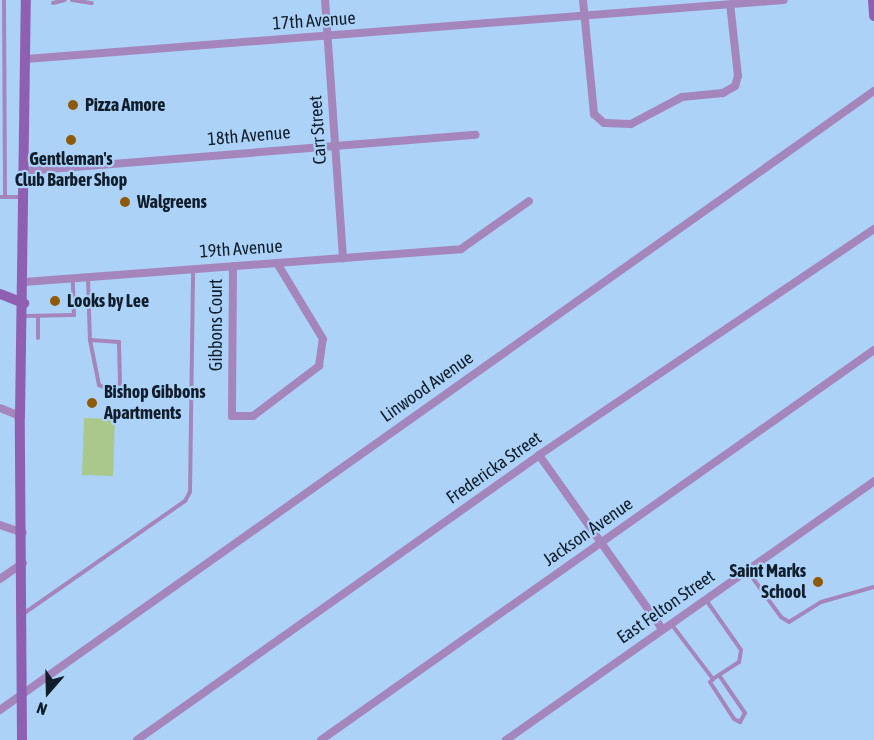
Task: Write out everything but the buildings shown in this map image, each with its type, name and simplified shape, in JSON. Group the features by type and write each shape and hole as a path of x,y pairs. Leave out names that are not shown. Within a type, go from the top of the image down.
{"street":[{"path":"22,740 23,533 20,416 24,316 26,0"},
{"name":"Carr Street","path":"325,0 343,258"},
{"path":"583,0 594,114 604,123 631,124 682,97 723,93 735,86 738,76 730,4"},
{"name":"17th Avenue","path":"26,59 784,0"},
{"path":"873,0 874,16"},
{"name":"Linwood Avenue","path":"0,710 874,91"},
{"name":"18th Avenue","path":"25,171 335,144 476,135"},
{"name":"19th Avenue","path":"24,282 461,249 529,201"},
{"name":"Fredericka Street","path":"138,740 539,455 874,229"},
{"name":"Gibbons Court","path":"233,266 232,416 253,416 319,366 323,339 277,263"},
{"path":"0,294 24,303"},
{"name":"Jackson Avenue","path":"321,740 874,350"},
{"path":"0,408 20,416"},
{"path":"539,455 603,542 662,629"},
{"name":"East Felton Street","path":"506,740 874,481"},
{"path":"0,525 23,533"},
{"path":"0,579 23,563"}],"lane":[{"path":"4,0 2,197 25,197"},
{"path":"53,3 65,2"},
{"path":"72,2 92,3"},
{"path":"23,615 185,501 190,492 193,269"},
{"path":"88,277 90,340 99,385 110,390 117,388 120,384 119,342 90,340"},
{"path":"24,316 74,315 73,278"},
{"path":"38,316 38,338"},
{"path":"747,570 781,617 789,622 821,602 874,587"},
{"path":"705,599 741,650 739,662 719,675 713,679 711,687 734,719 744,719 745,713 719,675"},
{"path":"671,623 713,679"}],"green space":[{"path":"84,418 115,419 113,476 82,475"}],"place":[{"name":"Pizza Amore","path":"73,105"},
{"name":"Gentleman's Club Barber Shop","path":"71,140"},
{"name":"Walgreens","path":"125,202"},
{"name":"Looks by Lee","path":"55,301"},
{"name":"Bishop Gibbons Apartments","path":"92,403"},
{"name":"Saint Marks School","path":"818,582"}]}
